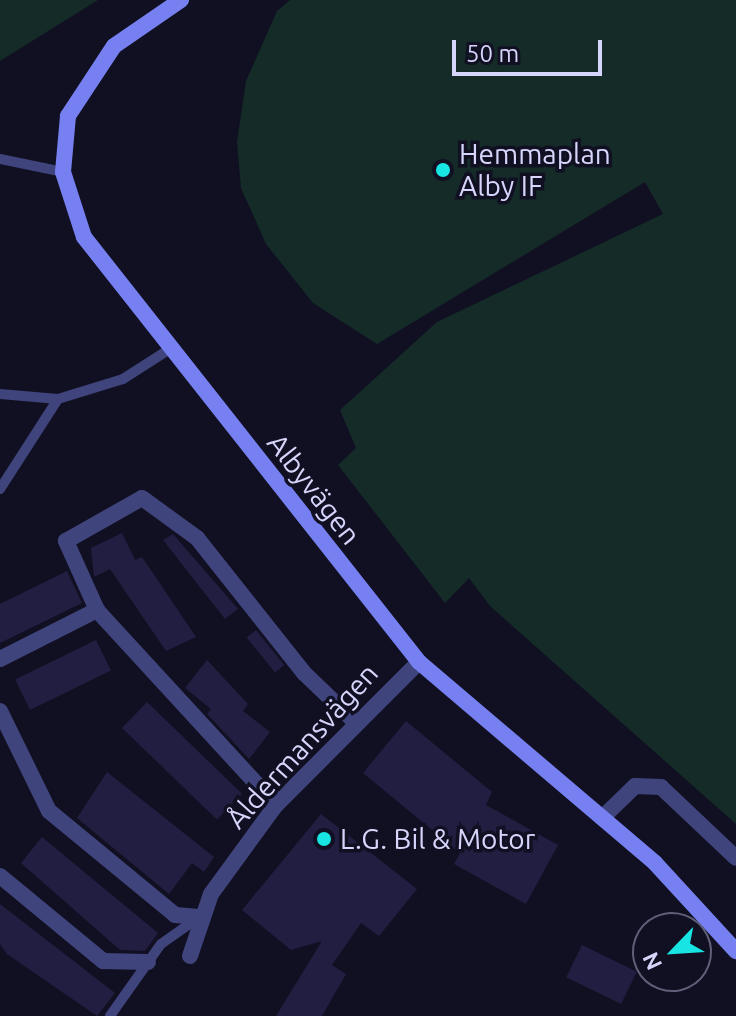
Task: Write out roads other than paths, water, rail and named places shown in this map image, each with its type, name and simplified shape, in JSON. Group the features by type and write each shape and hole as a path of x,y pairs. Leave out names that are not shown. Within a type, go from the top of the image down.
{"street":[{"name":"Albyvägen","path":"179,1 93,69 68,116 63,172 84,237 419,662 694,901 736,951"},
{"path":"276,805 97,610 66,541 142,498 197,538 304,673 354,721"},
{"path":"0,659 97,610"},
{"name":"Åldermansvägen","path":"190,956 199,917 276,805 354,721 419,662"},
{"path":"0,711 49,811 175,915 199,917"},
{"path":"602,818 635,786 661,787 736,858"},
{"path":"0,876 103,961 148,962"}],"lane":[{"path":"0,159 63,172"},
{"path":"0,394 58,399 123,379 170,349"},
{"path":"0,489 58,399"},
{"path":"110,1016 148,962 199,917"}],"place":[{"name":"Hemmaplan Alby IF","path":"443,170"},
{"name":"L.G. Bil & Motor","path":"324,839"}]}
